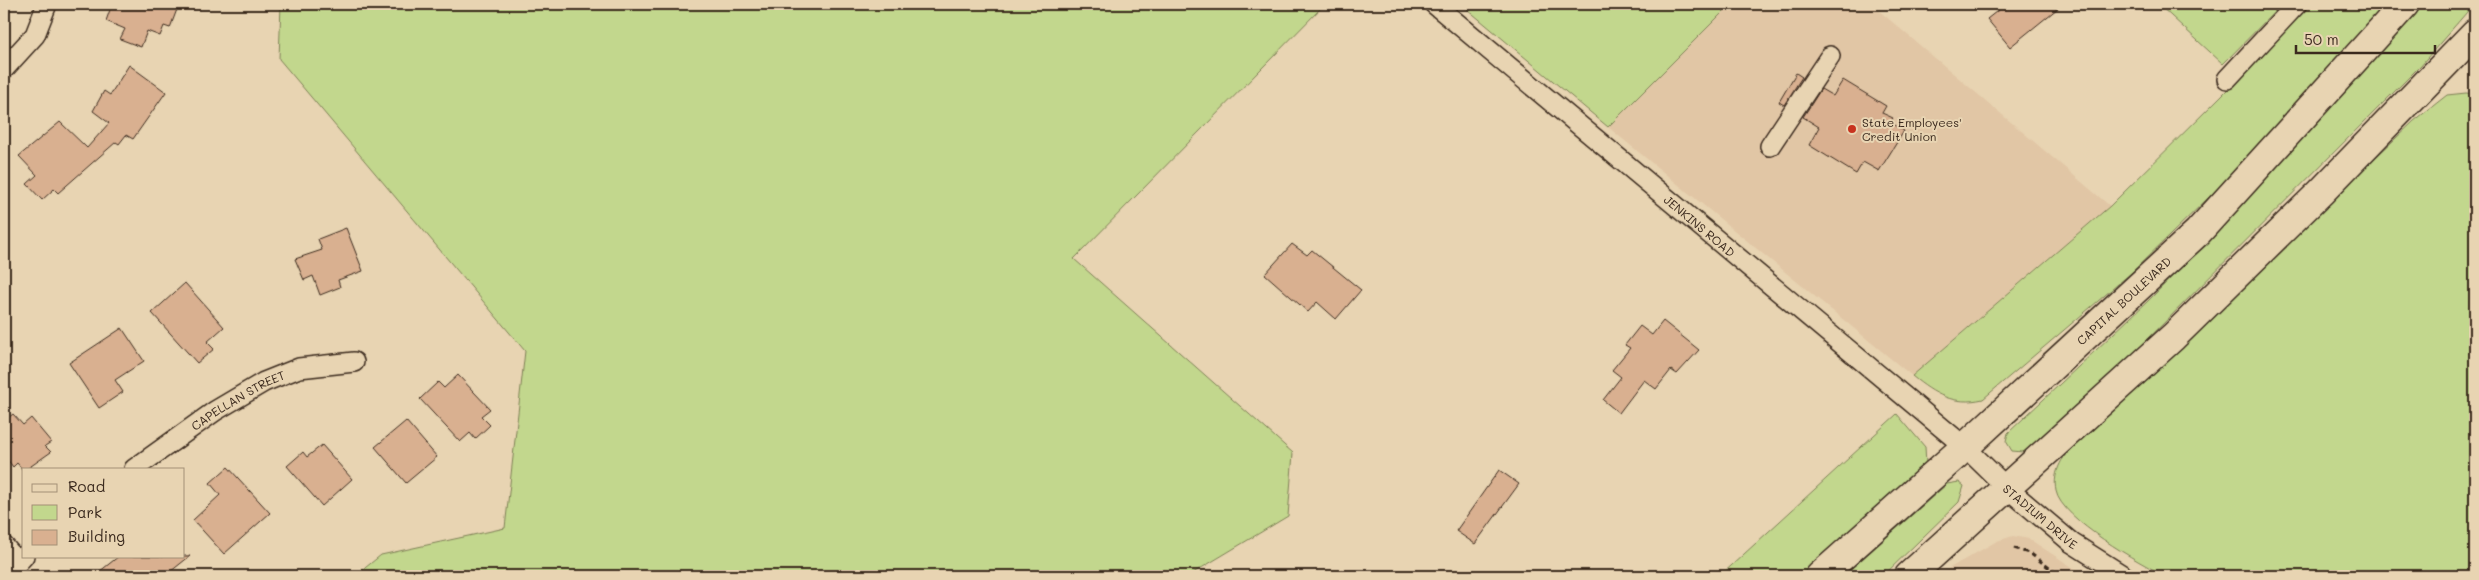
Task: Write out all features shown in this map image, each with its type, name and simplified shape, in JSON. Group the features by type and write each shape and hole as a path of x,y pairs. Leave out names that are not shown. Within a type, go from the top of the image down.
{"highway":[{"name":"CAPITAL BOULEVARD","path":"1820,576 1965,447 2198,232 2405,4"},
{"path":"1910,576 2008,489 2180,330 2471,47"}],"street":[{"path":"4,69 36,35 47,4"},
{"name":"JENKINS ROAD","path":"1434,4 1965,447"},
{"path":"2226,79 2297,4"},
{"path":"1770,146 1830,56"},
{"name":"CAPELLAN STREET","path":"135,468 215,411 264,382 299,368 354,362"},
{"name":"STADIUM DRIVE","path":"1965,447 2008,489 2072,543 2124,576"},
{"path":"4,546 21,559 6,576"}],"path":[{"path":"2014,548 2031,554 2060,576"}],"shaded area":[{"path":"1731,4 1871,4 2110,206 1912,376 1608,127"},
{"path":"2013,536 2029,539 2086,576 1940,576 1948,569 1997,541"}],"green space":[{"path":"281,4 1325,4 1074,259 1293,453 1288,516 1188,576 355,576 381,555 505,528 525,351 279,59"},
{"path":"1461,4 1731,4 1608,127"},
{"path":"2158,4 2282,4 2223,64"},
{"path":"2311,4 2391,4 2246,161 2131,273 1983,399 1973,401 1954,400 1936,393 1912,376 2110,206"},
{"path":"2422,4 2474,4 2420,66 2113,374 2035,448 2023,452 2012,451 2006,441 2008,433 2148,301 2211,237"},
{"path":"2475,94 2475,576 2166,576 2103,540 2086,527 2061,502 2055,484 2057,470 2076,441 2414,121 2447,95"},
{"path":"1897,414 1925,447 1926,464 1808,576 1720,576"},
{"path":"1959,482 1964,486 1959,502 1883,576 1843,576 1947,484"}],"building":[{"path":"112,4 179,4 170,28 164,26 160,36 147,31 141,47 120,39 125,29 106,21"},
{"path":"2006,4 2063,4 2010,47 1987,19"},
{"path":"129,65 166,92 133,139 126,135 119,144 116,142 58,193 54,189 42,200 27,184 37,175 19,156 60,122 87,148 109,123 93,111 104,91 110,95"},
{"path":"1796,73 1802,77 1784,105 1779,102"},
{"path":"1843,80 1886,106 1882,113 1893,118 1890,122 1904,131 1879,171 1863,162 1856,174 1809,145 1819,127 1803,117 1821,89 1833,96"},
{"path":"346,228 363,271 338,280 340,287 320,295 313,276 304,280 295,259 322,250 318,239"},
{"path":"1292,244 1307,255 1312,250 1361,290 1336,319 1317,302 1308,312 1265,274"},
{"path":"185,283 224,327 207,342 214,349 197,363 152,313"},
{"path":"1663,321 1699,350 1677,374 1671,370 1656,389 1644,380 1619,413 1603,400 1621,377 1612,370 1630,348 1625,345 1640,326 1652,335"},
{"path":"122,328 144,361 115,380 123,392 99,408 69,363"},
{"path":"458,375 490,409 481,416 490,425 475,439 470,433 460,442 420,399 438,382 444,388"},
{"path":"13,414 23,425 31,418 51,442 45,446 51,452 28,468 22,469 17,463 13,467 4,455 4,421"},
{"path":"406,421 437,457 406,483 375,447"},
{"path":"322,445 352,479 322,506 287,466 303,452 307,457"},
{"path":"228,467 270,513 224,554 193,520 220,495 210,483"},
{"path":"1499,470 1519,484 1475,544 1456,531"},
{"path":"185,556 190,556 165,576 94,576 116,558 185,558"}],"place":[{"name":"State Employees' Credit Union","path":"1852,129"}]}
